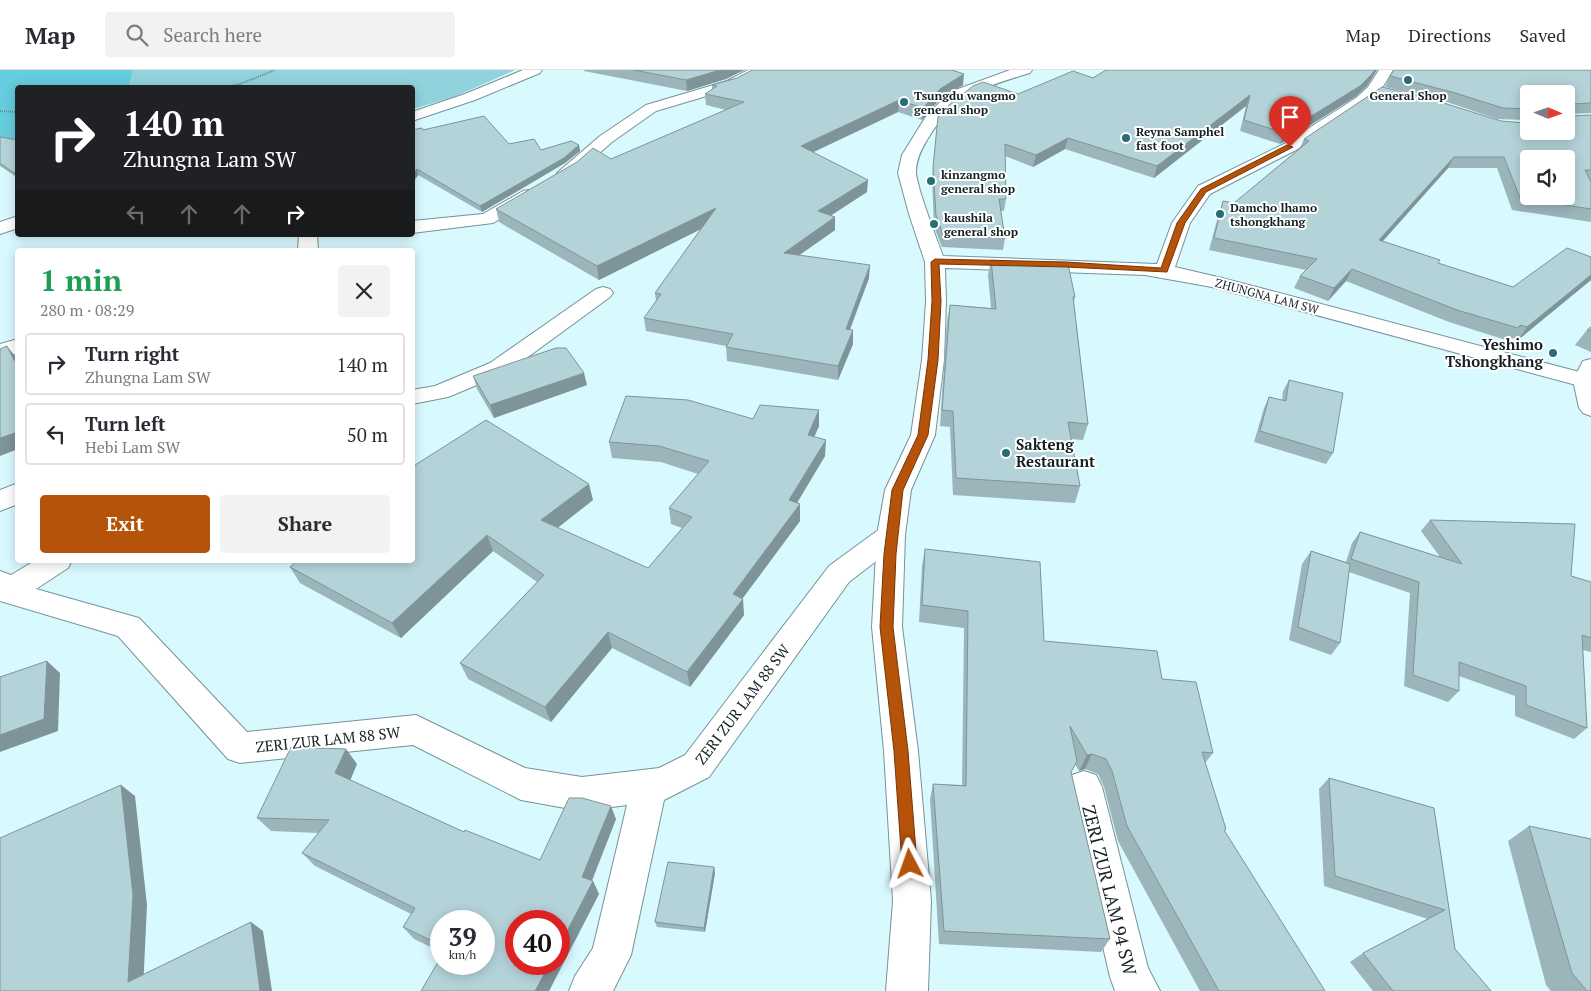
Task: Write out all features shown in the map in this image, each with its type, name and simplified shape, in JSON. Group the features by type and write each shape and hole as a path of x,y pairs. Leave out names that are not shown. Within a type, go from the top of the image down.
{"street":[{"path":"415,116 470,97 535,70"},
{"path":"415,227 487,219 572,169 606,139 651,108 732,84 759,70"},
{"path":"907,991 912,901 901,751 887,627 891,536 898,490 923,435 933,360 936,301 935,262 918,214 907,173 910,155 930,121 945,105 963,92 1025,70"},
{"path":"1164,271 1181,223 1204,190 1290,147 1361,101 1374,90 1386,70"},
{"path":"1374,90 1391,94"},
{"path":"0,228 15,221"},
{"name":"ZHUNGNA LAM SW","path":"935,262 1066,265 1164,271 1215,282 1589,376"},
{"path":"415,396 440,392 498,368 603,293"},
{"path":"0,352 15,346"},
{"path":"1589,376 1591,408"},
{"path":"0,502 15,494"},
{"name":"ZERI ZUR LAM 88 SW","path":"4,587 128,627 240,748 416,730 521,784 582,794 663,784 697,766 839,574 891,536"},
{"path":"4,587 52,563"},
{"path":"590,991 610,955 649,786"},
{"name":"ZERI ZUR LAM 94 SW","path":"1084,787 1130,976 1138,991"}],"path":[{"path":"236,85 276,70"},
{"path":"0,111 15,112"}],"shaded area":[{"path":"0,70 133,70 129,85 15,85 15,143 0,148"},
{"path":"133,70 515,70 454,97 415,108 415,85 129,85"}],"building":[{"path":"634,70 720,70 686,80"},
{"path":"752,70 952,70 964,74 940,89 923,108 899,100 801,146 868,180 818,211 835,217 784,253 870,265 846,329 853,330 838,366 726,347 733,334 644,318 661,294 655,293 716,208 597,266 496,209 577,162 593,148 611,159 744,102 705,94 717,86 712,85 737,78"},
{"path":"1106,70 1375,70 1360,86 1284,133 1244,120 1250,95 1157,166 1068,138 1036,155 1005,144 1006,199 999,199 1005,238 943,235 936,215 933,167 938,117 950,104 973,86 983,82 1018,94 1073,71 1093,78"},
{"path":"1394,70 1591,70 1591,103 1575,104 1575,85 1520,85 1520,109 1503,108 1390,76"},
{"path":"1382,87 1434,100 1501,121 1520,122 1520,140 1575,140 1575,116 1591,115 1591,170 1585,170 1591,182 1591,209 1565,205 1575,205 1575,150 1520,150 1520,198 1504,157 1454,157 1379,240 1440,260 1438,263 1513,287 1567,248 1591,257 1591,275 1527,327 1520,325 1518,328 1457,310 1352,269 1334,288 1300,276 1317,259 1214,238 1223,201 1234,203 1309,141 1304,139"},
{"path":"484,116 509,144 534,139 541,150 571,141 579,145 564,158 480,206 417,169 415,171 415,129 422,128 423,130"},
{"path":"0,137 15,140 15,173 0,163"},
{"path":"991,260 1068,264 1075,297 1073,297 1088,424 1068,422 1080,486 956,478 953,411 942,410 950,305 996,309"},
{"path":"7,346 15,361 15,433 0,438 0,349"},
{"path":"556,348 566,348 584,373 490,405 473,376"},
{"path":"1289,380 1343,393 1333,453 1260,431 1269,397 1286,401"},
{"path":"626,396 688,400 753,419 760,405 819,410 808,435 826,440 789,500 800,504 733,594 743,599 687,672 608,632 545,707 460,663 544,575 487,535 392,623 290,567 295,563 415,563 415,465 486,420 589,484 541,520 648,568 692,517 669,508 709,461 659,446 609,442"},
{"path":"1430,520 1575,524 1571,576 1591,582 1591,638 1582,635 1587,728 1526,705 1526,686 1459,662 1459,691 1413,675 1419,582 1351,559 1360,532 1462,564"},
{"path":"925,549 1040,562 1044,641 1157,651 1162,679 1196,682 1213,753 1202,752 1226,829 1224,830 1325,991 1219,991 1127,826 1112,771 1106,759 1092,754 1087,755 1070,726 1077,761 1071,772 1110,939 944,931 933,784 966,786 968,611 922,605"},
{"path":"1311,551 1350,564 1340,643 1298,627"},
{"path":"47,661 44,719 0,735 0,677"},
{"path":"291,747 346,749 335,773 464,832 465,830 540,860 569,798 582,798 611,806 582,877 593,881 570,926 570,910 505,910 505,975 544,975 535,991 421,991 430,975 495,975 495,910 430,910 430,940 403,927 415,908 302,853 329,820 257,818"},
{"path":"1329,778 1434,808 1455,949 1491,991 1393,991 1363,953 1445,910 1335,876"},
{"path":"121,785 133,895 128,982 251,922 260,991 0,991 0,838"},
{"path":"1529,826 1591,839 1591,991 1587,991 1572,973"},
{"path":"668,862 714,867 704,928 655,922"}],"place":[{"name":"General Shop","path":"1408,80"},
{"name":"Tsungdu wangmo general shop","path":"904,102"},
{"name":"Reyna Samphel fast foot","path":"1126,138"},
{"name":"kinzangmo general shop","path":"931,181"},
{"name":"Damcho lhamo tshongkhang","path":"1220,214"},
{"name":"kaushila general shop","path":"934,224"},
{"name":"Yeshimo Tshongkhang","path":"1553,353"},
{"name":"Sakteng Restaurant","path":"1006,453"}],"route":[{"path":"910,864 901,751 887,627 890,554 898,490 923,435 933,360 936,301 935,262 1066,265 1164,271 1181,223 1204,190 1290,147"}]}
